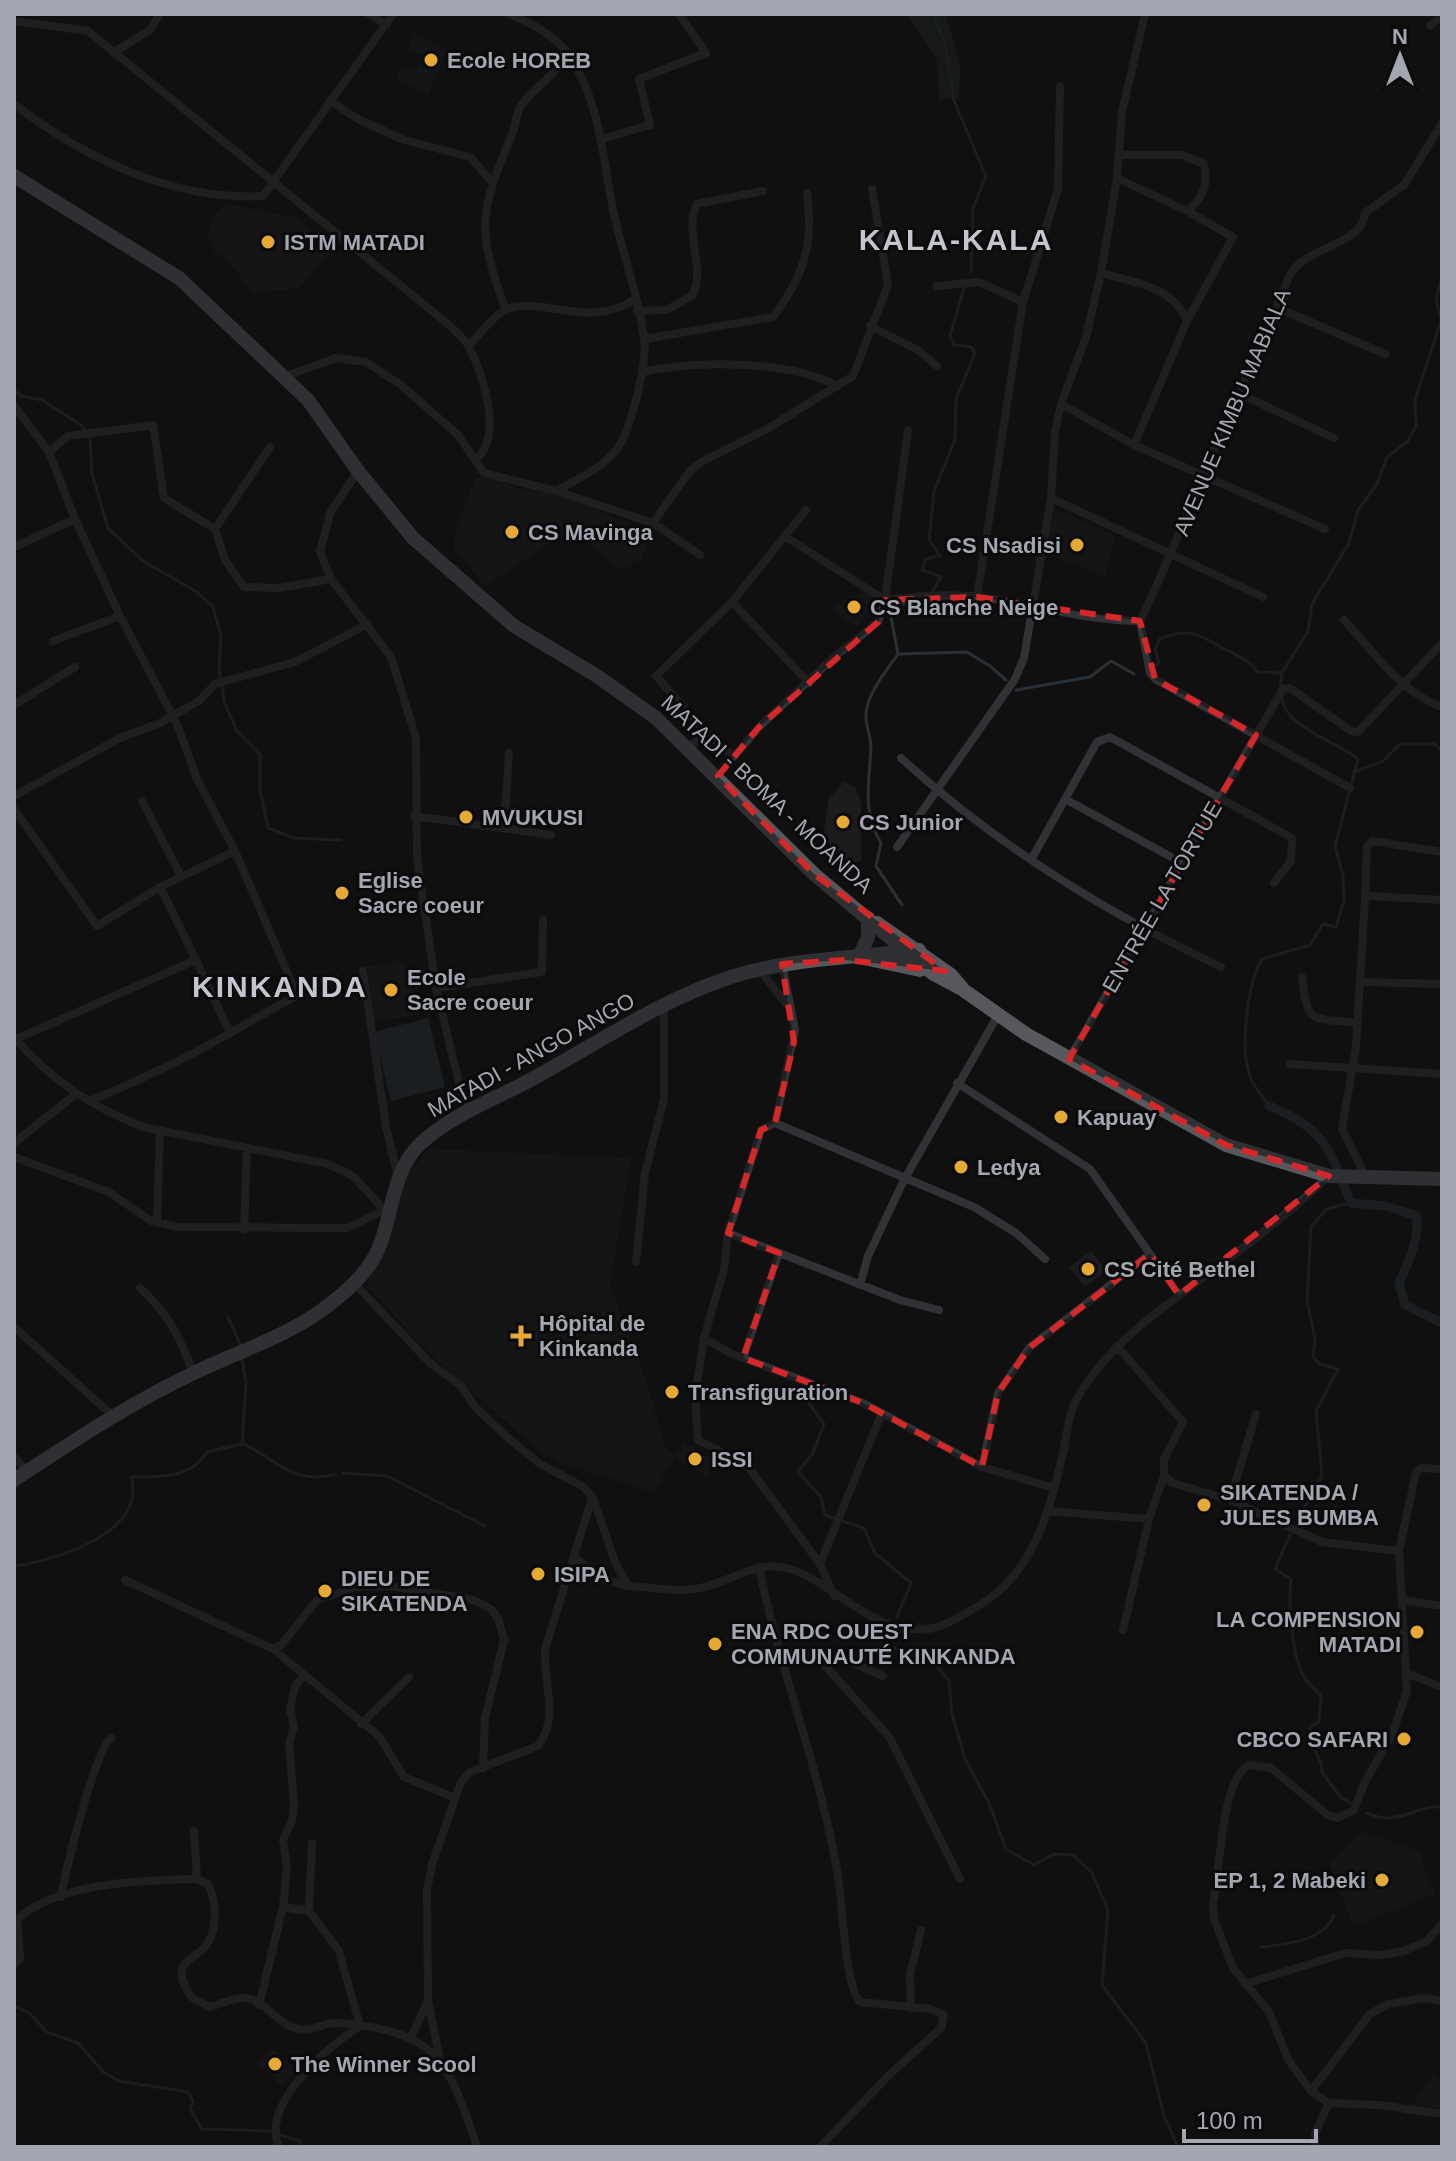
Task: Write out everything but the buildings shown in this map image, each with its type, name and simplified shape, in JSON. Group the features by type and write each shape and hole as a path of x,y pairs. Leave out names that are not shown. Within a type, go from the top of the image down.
{"highway":[{"name":"MATADI - BOMA - MOANDA","path":"14,176 179,278 308,400 358,471 413,538 483,602 656,718 718,776 795,856 871,920 902,952 1069,1059 1226,1145 1330,1176 1442,1179"},
{"name":"MATADI - BOMA - MOANDA","path":"871,920 919,950 957,980 962,989"},
{"path":"871,920 859,957 932,973"},
{"name":"MATADI - ANGO ANGO","path":"14,1480 113,1416 193,1373 242,1354 300,1325 355,1284 373,1259 398,1178 418,1146 466,1112 664,1005 729,978 782,964 919,950"}],"street":[{"path":"113,53 150,30 160,14"},
{"path":"369,14 387,25"},
{"path":"14,104 38,122 152,181 231,198 263,196 393,14"},
{"path":"509,14 534,26 568,53 587,89 602,139 611,198 645,339 642,372 623,439 597,467 556,491"},
{"path":"534,14 534,26"},
{"path":"602,139 650,125 639,79 706,53 679,14"},
{"path":"897,847 1015,679 1024,658 1051,498 1052,454 1061,404 1086,337 1101,273 1117,178 1122,112 1145,14"},
{"path":"1430,26 1442,16"},
{"path":"14,21 80,27 116,51 113,53"},
{"path":"113,53 448,324 469,345 487,401 490,425 487,450 477,458"},
{"path":"506,310 487,253 485,211 491,181 513,131 517,111 551,79 568,53"},
{"path":"977,597 1023,302 1058,189 1060,86"},
{"path":"330,101 404,140 470,157 491,181"},
{"name":"AVENUE KIMBU MABIALA","path":"1140,621 1173,554 1202,476 1296,267 1322,248 1355,233 1365,220 1365,213 1397,193 1442,123"},
{"path":"1118,155 1182,155 1204,164 1203,195 1187,211"},
{"path":"1117,178 1233,237 1187,321 1134,445"},
{"path":"653,523 676,489 703,461 767,429 838,386 857,369 870,326 885,300 888,285 872,189"},
{"path":"637,311 667,310 693,295 699,269 690,217 697,204 763,191"},
{"path":"645,339 773,317 793,291 812,230 807,193"},
{"path":"1101,273 1160,290 1179,304 1187,321"},
{"path":"937,286 979,282 1023,302"},
{"path":"469,345 506,310 526,307 592,312 620,309 635,299"},
{"path":"1278,308 1385,354"},
{"path":"870,326 918,350 937,366"},
{"path":"284,377 336,358 366,362 401,385 458,435 477,458 484,473 491,478 556,491 653,523 700,555"},
{"path":"642,372 703,363 807,374 838,386"},
{"path":"1240,394 1334,438"},
{"path":"1061,404 1134,445 1325,529"},
{"path":"14,406 49,452 75,519 170,714 197,779 235,851 296,993"},
{"path":"49,452 68,436 153,425 164,498 215,529 225,560 244,587 279,588 331,579"},
{"path":"718,776 759,727 833,658 878,622 885,600 908,430"},
{"path":"215,529 270,447"},
{"path":"358,471 330,513 321,539 323,564 391,657 416,738 414,816 436,988 466,1112"},
{"path":"1051,498 1263,597"},
{"path":"730,761 731,754 706,732 656,676 732,602 806,510"},
{"path":"14,547 75,519"},
{"path":"786,537 885,600 918,595 977,597 1080,617 1140,621 1150,673 1155,679 1350,788"},
{"path":"732,602 809,683"},
{"path":"53,641 120,616"},
{"path":"1344,620 1402,683 1424,701 1442,707"},
{"path":"14,796 199,701 215,684 295,662 368,624"},
{"path":"1402,683 1442,643"},
{"path":"14,705 75,667"},
{"name":"ENTRÉE LA TORTUE","path":"1069,1059 1218,799 1286,688 1355,732 1363,730 1402,683"},
{"path":"689,748 706,732"},
{"path":"1031,860 1097,742 1110,737 1292,838 1291,861 1274,883"},
{"path":"504,828 509,753"},
{"path":"901,758 935,789 1031,860 1144,931 1221,967"},
{"path":"1067,800 1182,863"},
{"path":"142,801 181,876"},
{"path":"14,809 97,926 160,887 235,851"},
{"path":"414,816 551,835"},
{"path":"1363,1175 1342,1129 1361,982 1367,847 1372,841 1442,852"},
{"path":"160,887 230,1033"},
{"path":"1365,899 1371,896 1442,900"},
{"path":"436,988 542,972 543,920"},
{"path":"14,1157 109,1192 157,1223 178,1227 348,1228 386,1213 345,1170 160,1130 116,1116 76,1094 29,1055 15,1038 196,960"},
{"path":"775,1123 794,1042 795,1022 782,964"},
{"path":"760,970 790,1009"},
{"path":"363,971 386,1127 398,1178"},
{"path":"1302,977 1306,1011 1313,1018 1356,1023"},
{"path":"90,1101 146,1078 296,993 336,978"},
{"path":"1361,982 1442,984"},
{"path":"636,1261 645,1173 664,1099 664,1005"},
{"path":"860,1285 868,1256 904,1180 998,1015"},
{"path":"1290,1064 1442,1074"},
{"path":"957,1083 1090,1169 1179,1295"},
{"path":"14,1143 76,1094"},
{"path":"775,1123 974,1207 1016,1233 1045,1259"},
{"path":"775,1123 761,1130 728,1233 724,1269 704,1338 695,1394 698,1440 746,1464 820,1564 835,1596"},
{"path":"157,1223 160,1130"},
{"path":"244,1229 247,1148"},
{"path":"575,1558 602,1578 667,1592 730,1581 759,1567 784,1567 886,1623 925,1630 937,1627 992,1599 1009,1583 1031,1553 1048,1511 1074,1404 1099,1363 1179,1295 1285,1216 1330,1176"},
{"path":"728,1233 860,1285 939,1310"},
{"path":"743,1358 779,1253"},
{"path":"982,1467 998,1393 1029,1348 1150,1254"},
{"path":"355,1284 430,1363 461,1386 475,1407 507,1437 540,1464 584,1487 593,1498 615,1562 628,1586"},
{"path":"140,1288 160,1306 176,1330 193,1373"},
{"path":"14,1327 113,1416"},
{"path":"704,1338 743,1358 863,1403 982,1467 1054,1488"},
{"path":"1117,1346 1182,1419 1181,1429 1164,1459 1164,1476 1149,1519 1123,1630"},
{"path":"1230,1500 1256,1414"},
{"path":"820,1564 881,1415"},
{"path":"14,1457 28,1471"},
{"path":"1442,1469 1421,1468 1416,1472 1399,1551 1407,1691 1401,1714 1354,1810 1347,1816 1329,1816 1271,1768 1248,1765 1239,1771 1230,1789 1213,1903 1214,1919 1233,1968 1269,2012 1284,2053 1311,2091 1329,2103 1379,2105 1442,2114"},
{"path":"1164,1476 1173,1483 1230,1500 1322,1542 1399,1551"},
{"path":"477,2147 467,2116 440,2060 428,2000 427,1891 453,1797 470,1772 538,1746 544,1738 550,1698 543,1674 545,1649 593,1498"},
{"path":"1048,1511 1149,1519"},
{"path":"759,1567 827,1816 847,1939 851,1991 860,2002 941,2011 944,2021 941,2028 820,2147"},
{"path":"125,1580 273,1649 379,1736 404,1777 453,1797"},
{"path":"273,1649 281,1645 317,1600 355,1587 390,1586 457,1595 483,1604 498,1618 504,1640 485,1718 483,1768"},
{"path":"1403,1600 1442,1606"},
{"path":"781,1650 839,1657 883,1676"},
{"path":"814,1655 890,1738 960,1879"},
{"path":"1406,1673 1440,1685"},
{"path":"259,2005 283,1907 287,1868 283,1840 292,1821 294,1804 289,1745 294,1726 290,1709 295,1686 304,1675"},
{"path":"361,1724 409,1677"},
{"path":"61,1897 73,1837 92,1787 101,1748 111,1738"},
{"path":"194,1831 197,1879"},
{"path":"312,1843 309,1911 339,1951 360,2026"},
{"path":"14,1965 20,1959 17,1919 61,1897 123,1882 197,1879 208,1884 213,1894 213,1927 203,1949 183,1966 184,1983 191,1997 210,2007 244,1998 278,2020 304,2031 337,2022 411,2037 425,2044 440,2060"},
{"path":"283,1907 309,1911"},
{"path":"1245,1984 1345,1953 1381,1955 1412,1949 1427,1941 1442,1924"},
{"path":"911,2008 910,1975 921,1930"},
{"path":"1311,2091 1370,2014 1388,2004 1424,1998 1442,2001"},
{"path":"411,2037 428,2000"},
{"path":"279,2147 277,2129 291,2090 314,2060 360,2026"},
{"path":"1315,2147 1315,2133 1329,2103"}],"highlighted area":[{"path":"977,597 1140,621 1155,679 1256,735 1069,1059 1226,1145 1329,1176 1179,1295 1150,1254 1029,1348 998,1393 982,1467 863,1403 743,1358 779,1253 728,1233 761,1130 775,1123 794,1042 782,964 845,960 945,971 814,874 718,776 759,727 878,622 885,600"}],"shaded area":[{"path":"906,14 946,15 961,69 958,98 939,100 937,61"},
{"name":"Ecole HOREB","path":"415,34 447,50 428,94 396,78 402,66 415,71 423,55 408,49"},
{"name":"ISTM MATADI","path":"224,204 295,217 334,249 299,288 253,293 223,255 214,251 208,236 212,218"},
{"name":"CS Mavinga","path":"476,477 498,479 516,488 565,494 652,536 640,559 618,570 573,528 485,586 454,548 456,526"},
{"name":"CS Nsadisi","path":"1053,508 1112,534 1115,540 1105,575 1038,551 1052,523"},
{"name":"CS Blanche Neige","path":"865,590 874,595 873,602 858,627 831,610 852,595 858,597"},
{"name":"CS Junior","path":"844,782 855,787 861,803 861,860 854,864 831,855 832,849 821,850 829,798"},
{"name":"Ecole Sacre coeur","path":"404,962 419,1015 373,1021 368,966"},
{"path":"428,1018 445,1087 391,1101 374,1032"},
{"name":"Hôpital de Kinkanda","path":"429,1149 631,1158 610,1284 650,1392 664,1446 675,1457 684,1443 714,1460 707,1476 675,1458 653,1492 559,1462 540,1451 437,1361 367,1287 405,1178"},
{"name":"CS Cité Bethel","path":"1091,1251 1107,1271 1085,1287 1069,1267"},
{"name":"EP 1, 2 Mabeki","path":"1362,1832 1418,1851 1435,1894 1353,1926 1330,1865"},
{"name":"The Winner Scool","path":"273,2049 296,2070 280,2085 265,2068 259,2069 260,2060"},
{"path":"1434,2073 1442,2082 1442,2109 1412,2105"}],"waterway":[{"path":"933,14 945,43 954,101 986,176 973,208 971,272"},
{"path":"1280,689 1282,673 1308,631 1312,604 1349,543 1358,510 1377,484 1387,457 1408,441 1416,426 1415,400 1441,321 1436,299 1442,278"},
{"path":"932,592 941,577 922,570 926,559 940,556 929,540 934,491 955,440 956,399 975,353 971,347 954,345 950,335 965,285"},
{"path":"14,390 21,396 42,400 81,425 90,438 92,474 108,528 143,561 197,592 213,607 221,635 219,671 225,704 237,731 260,754 260,789 268,828 294,838 341,840"},
{"path":"898,654 891,617 893,607 910,601"},
{"path":"1156,665 1159,662 1155,650 1160,639 1188,633 1240,657 1258,672 1281,673"},
{"path":"902,905 876,866 881,843 869,807 871,746 866,719 869,699 898,654 967,652 1006,680"},
{"path":"1016,690 1090,677 1111,661 1134,674"},
{"path":"1269,1106 1247,1067 1246,1018 1252,985 1262,959 1310,945 1323,924 1336,927 1344,901 1343,876 1335,846 1358,759 1292,717 1281,697"},
{"path":"1354,772 1383,761 1400,744 1435,744 1442,751"},
{"path":"1269,1106 1303,1123 1323,1143 1351,1203 1386,1206 1417,1216 1415,1242 1399,1283 1405,1305 1442,1323"},
{"path":"1297,1521 1322,1476 1316,1411 1338,1369 1320,1364 1313,1357 1315,1339 1307,1301 1311,1227 1326,1209 1351,1203"},
{"path":"228,1317 241,1346"},
{"path":"14,1566 74,1550 112,1528 126,1513 133,1496 131,1477 174,1475 192,1468 207,1452 242,1444 246,1383 242,1358"},
{"path":"808,1402 824,1424 813,1453 798,1472 821,1497 825,1515 864,1528 875,1553 911,1583 897,1617"},
{"path":"244,1444 295,1473 319,1477 334,1475"},
{"path":"343,1473 387,1476 485,1526"},
{"path":"1290,1535 1275,1569 1291,1579 1290,1601 1296,1656 1305,1679 1321,1696 1319,1722 1310,1727 1311,1741 1322,1772 1340,1797 1354,1805"},
{"path":"893,1633 889,1646 935,1664 949,1681 952,1714 965,1759 989,1803 1006,1849 1034,1865 1054,1854 1073,1855 1092,1873 1108,1910 1102,1985 1146,2043 1164,2116 1178,2147"},
{"path":"1367,1813 1388,1818 1442,1807"},
{"path":"1262,1947 1304,1940 1322,1931 1334,1915"},
{"path":"14,2006 29,2013 47,2032 78,2043 103,2072 119,2081 188,2092 193,2101 190,2109 202,2129 269,2131 300,2141 302,2147"}],"place":[{"name":"Ecole HOREB","path":"431,60"},
{"name":"ISTM MATADI","path":"268,242"},
{"name":"CS Mavinga","path":"512,532"},
{"name":"CS Nsadisi","path":"1077,545"},
{"name":"CS Blanche Neige","path":"854,607"},
{"name":"MVUKUSI","path":"466,817"},
{"name":"CS Junior","path":"843,822"},
{"name":"Eglise Sacre coeur","path":"342,893"},
{"name":"Ecole Sacre coeur","path":"391,990"},
{"name":"Kapuay","path":"1061,1117"},
{"name":"Ledya","path":"961,1167"},
{"name":"CS Cité Bethel","path":"1088,1269"},
{"name":"Hôpital de Kinkanda","path":"521,1336"},
{"name":"Transfiguration","path":"672,1392"},
{"name":"ISSI","path":"695,1459"},
{"name":"SIKATENDA / JULES BUMBA","path":"1204,1505"},
{"name":"ISIPA","path":"538,1574"},
{"name":"DIEU DE SIKATENDA","path":"325,1591"},
{"name":"LA COMPENSION MATADI","path":"1417,1632"},
{"name":"ENA RDC OUEST COMMUNAUTÉ KINKANDA","path":"715,1644"},
{"name":"CBCO SAFARI","path":"1404,1739"},
{"name":"EP 1, 2 Mabeki","path":"1382,1880"},
{"name":"The Winner Scool","path":"275,2064"}],"district":[{"name":"KALA-KALA","path":"956,239"},
{"name":"KINKANDA","path":"280,986"}]}
